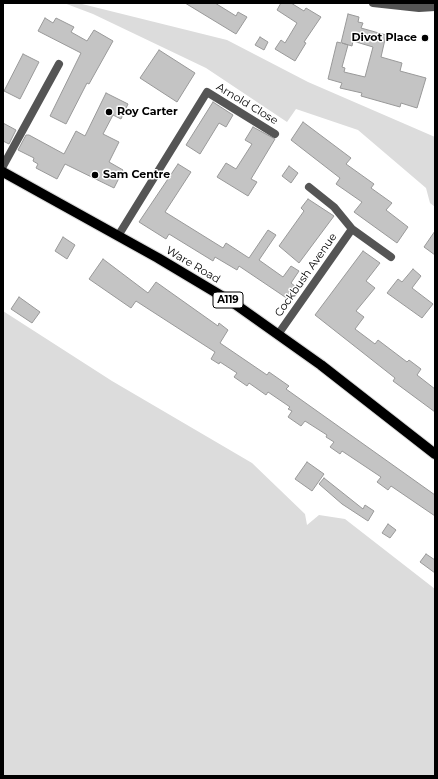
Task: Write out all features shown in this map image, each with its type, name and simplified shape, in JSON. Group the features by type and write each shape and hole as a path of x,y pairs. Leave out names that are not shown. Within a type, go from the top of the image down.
{"main road":[{"name":"Ware Road","path":"3,172 198,282 279,333 435,454"}],"street":[{"path":"373,3 418,8 435,7"},
{"path":"3,166 59,64"},
{"name":"Arnold Close","path":"118,236 207,92 275,134"},
{"name":"Cockbush Avenue","path":"309,187 334,207 352,229 391,257"},
{"name":"Cockbush Avenue","path":"279,333 352,229"}],"shaded area":[{"path":"64,3 78,3 227,40 308,82 435,137 435,207 430,203 426,188 358,130 296,109 287,122 206,68 93,14"},
{"path":"3,311 112,381 252,463 305,514 307,525 319,515 345,519 435,589 435,776 3,776"}],"building":[{"path":"185,3 215,3 236,16 238,12 247,17 236,34"},
{"path":"281,3 291,3 304,11 306,8 321,17 304,42 306,43 295,61 275,49 281,40 285,43 297,23 277,10"},
{"path":"348,14 359,17 358,22 363,23 361,28 386,35 381,57 402,63 400,71 426,78 417,108 401,103 400,107 361,96 362,93 340,88 342,83 328,79 337,42 341,43","holes":["353,41 373,47 365,77 344,72 345,68 342,67 348,45 342,43 352,46"]},
{"path":"45,18 53,23 56,18 74,27 71,32 87,41 94,30 113,41 89,84 87,83 66,124 50,116 81,53 38,31"},
{"path":"260,37 268,42 264,50 255,45"},
{"path":"159,50 195,73 177,102 140,78"},
{"path":"23,54 39,62 20,99 4,91"},
{"path":"106,93 128,104 121,119 113,115 103,134 119,142 109,162 123,170 114,188 65,164 57,179 36,168 38,164 33,161 34,158 18,150 26,135 29,135 64,154 76,131 85,136"},
{"path":"213,102 233,115 226,127 219,123 200,154 186,145"},
{"path":"303,122 351,158 346,164 374,184 371,188 392,203 386,210 408,227 397,243 354,212 362,202 336,184 340,178 291,140"},
{"path":"3,123 16,130 9,144 3,141"},
{"path":"253,127 275,139 251,179 257,182 248,196 217,177 226,163 236,169 252,144 245,140"},
{"path":"178,164 191,172 165,212 223,248 226,243 249,258 268,230 276,235 259,260 283,277 291,266 299,271 291,283 296,287 288,299 239,266 237,270 215,257 213,261 169,234 166,239 139,222"},
{"path":"289,166 298,173 291,183 282,176"},
{"path":"308,199 334,216 299,263 279,246 304,211 301,208"},
{"path":"435,231 435,255 424,247"},
{"path":"63,237 75,245 67,259 55,251"},
{"path":"363,251 380,263 366,281 375,288 356,311 364,317 355,329 375,344 378,340 407,362 409,360 421,369 417,375 435,389 435,412 393,381 395,378 315,315"},
{"path":"103,259 148,293 156,282 218,326 219,323 228,330 220,343 267,375 269,372 289,386 286,389 435,495 435,516 391,486 388,490 377,482 381,477 342,451 340,454 330,447 334,442 326,437 327,435 305,421 301,426 288,417 292,411 288,409 290,407 268,392 266,395 249,383 247,386 234,377 237,373 220,362 219,364 211,359 215,352 136,301 131,308 89,279"},
{"path":"413,269 421,276 412,288 433,304 422,318 387,293 398,279 402,282"},
{"path":"19,297 40,312 32,323 11,309"},
{"path":"307,462 324,474 312,491 295,479"},
{"path":"324,478 363,509 365,505 374,511 368,521 342,504 319,484"},
{"path":"388,524 396,530 390,538 382,533"},
{"path":"426,554 435,560 435,573 420,562"}],"place":[{"name":"Divot Place","path":"425,38"},
{"name":"Roy Carter","path":"109,112"},
{"name":"Sam Centre","path":"95,175"}]}
